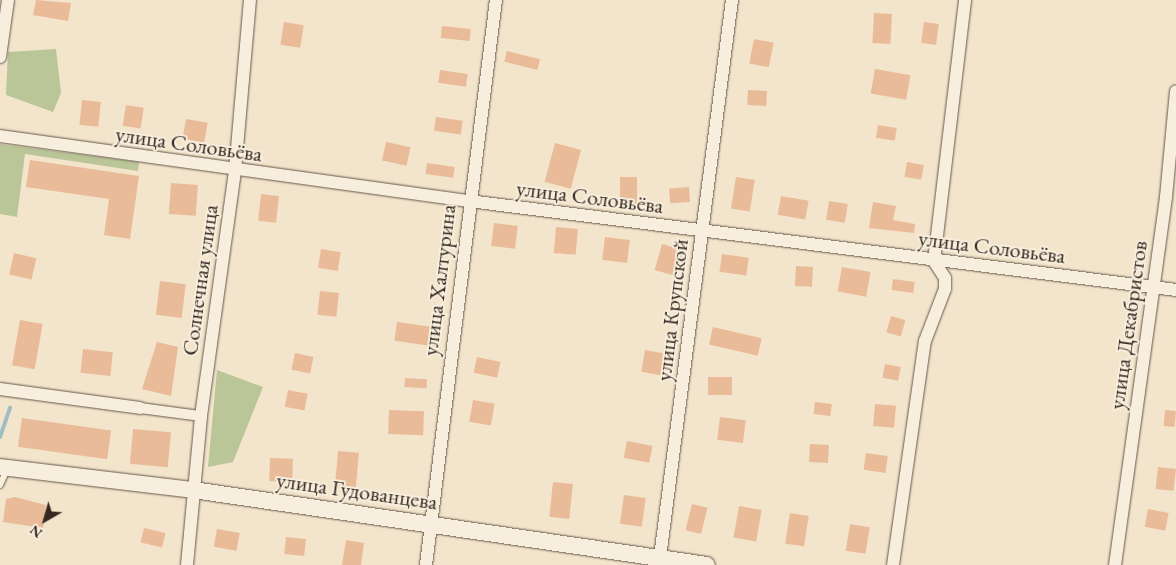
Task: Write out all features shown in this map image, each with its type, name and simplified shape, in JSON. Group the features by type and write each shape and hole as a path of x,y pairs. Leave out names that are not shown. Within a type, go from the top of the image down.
{"street":[{"path":"0,57 8,0"},
{"name":"Солнечная улица","path":"187,565 201,416 235,171 250,0"},
{"name":"улица Халтурина","path":"426,565 429,525 469,202 496,0"},
{"name":"улица Крупской","path":"659,562 732,0"},
{"path":"893,565 925,341 945,289 945,278 934,261 965,0"},
{"name":"улица Декабристов","path":"1115,565 1176,90"},
{"name":"улица Соловьёва","path":"0,136 235,171 469,202 1176,290"},
{"path":"0,389 201,416"},
{"name":"улица Гудованцева","path":"4,468 193,490 659,562 707,565"}],"lane":[{"path":"0,485 4,468"}],"green space":[{"path":"56,49 61,93 53,112 6,95 8,52"},
{"path":"0,144 139,162 138,171 25,154 17,217 0,214"},
{"path":"217,370 263,387 233,462 208,467"}],"building":[{"path":"36,0 71,3 68,21 33,15"},
{"path":"874,13 892,14 890,44 872,43"},
{"path":"284,22 304,25 300,48 280,45"},
{"path":"924,22 939,24 936,45 921,43"},
{"path":"442,26 471,29 470,41 441,38"},
{"path":"754,39 774,43 769,67 749,64"},
{"path":"507,51 540,59 537,70 504,62"},
{"path":"875,69 910,75 906,100 871,94"},
{"path":"440,70 468,74 466,87 438,83"},
{"path":"748,90 767,91 766,106 747,105"},
{"path":"82,100 101,102 98,127 79,125"},
{"path":"126,105 144,108 140,129 123,126"},
{"path":"436,117 463,121 461,135 434,131"},
{"path":"186,119 208,123 204,143 183,139"},
{"path":"878,125 897,128 895,141 876,138"},
{"path":"386,142 410,147 407,166 382,161"},
{"path":"555,143 581,150 571,189 545,182"},
{"path":"30,160 139,176 130,239 104,235 109,199 26,187"},
{"path":"907,162 924,165 921,180 904,177"},
{"path":"427,163 455,167 453,178 425,174"},
{"path":"620,177 637,177 637,206 620,206"},
{"path":"736,177 755,180 750,212 731,209"},
{"path":"171,183 198,185 196,216 169,214"},
{"path":"689,187 690,202 670,203 669,188"},
{"path":"261,194 279,196 276,223 258,221"},
{"path":"781,196 809,201 805,220 778,215"},
{"path":"829,201 848,204 845,223 826,220"},
{"path":"873,202 896,206 893,220 915,224 914,233 869,228"},
{"path":"494,223 518,226 515,249 491,246"},
{"path":"556,227 578,229 576,255 554,253"},
{"path":"605,237 630,240 627,263 602,260"},
{"path":"662,244 683,250 676,276 655,270"},
{"path":"321,249 341,252 338,271 318,268"},
{"path":"14,253 36,258 31,280 9,274"},
{"path":"722,254 749,258 746,276 719,272"},
{"path":"796,266 813,267 812,287 795,286"},
{"path":"842,267 871,272 866,297 838,292"},
{"path":"893,279 915,282 913,293 891,290"},
{"path":"160,281 186,284 182,318 156,315"},
{"path":"320,291 339,293 336,317 317,315"},
{"path":"891,316 905,320 901,336 886,332"},
{"path":"20,320 43,324 35,369 12,365"},
{"path":"397,322 438,328 435,347 394,341"},
{"path":"713,327 762,338 758,356 709,345"},
{"path":"157,342 178,347 171,396 142,389"},
{"path":"83,349 113,352 110,376 80,373"},
{"path":"645,350 668,354 664,376 641,372"},
{"path":"295,353 314,357 310,374 291,370"},
{"path":"477,357 500,362 497,378 474,373"},
{"path":"885,364 901,367 898,381 882,378"},
{"path":"708,377 732,377 732,395 708,395"},
{"path":"405,378 427,379 426,388 405,387"},
{"path":"288,390 308,394 304,411 285,407"},
{"path":"473,400 495,404 491,425 469,422"},
{"path":"815,402 832,404 830,416 814,414"},
{"path":"875,404 896,406 894,428 873,426"},
{"path":"389,410 424,411 423,435 388,434"},
{"path":"1165,410 1176,411 1175,427 1164,426"},
{"path":"720,417 746,420 743,443 717,440"},
{"path":"22,418 111,431 107,459 18,447"},
{"path":"133,429 171,432 168,467 130,464"},
{"path":"627,441 653,446 649,463 624,458"},
{"path":"810,444 829,445 828,463 809,462"},
{"path":"338,451 359,453 356,490 335,488"},
{"path":"866,453 888,456 885,473 864,470"},
{"path":"270,458 293,459 292,482 269,481"},
{"path":"1158,467 1176,469 1174,491 1156,489"},
{"path":"553,482 573,484 569,519 549,517"},
{"path":"624,495 646,498 642,527 620,524"},
{"path":"15,497 46,505 43,528 3,522 6,499"},
{"path":"692,504 708,508 701,534 685,530"},
{"path":"739,506 762,510 756,542 733,538"},
{"path":"1148,509 1169,513 1165,531 1145,527"},
{"path":"790,513 809,516 804,547 785,544"},
{"path":"850,524 870,527 866,554 846,551"},
{"path":"144,528 165,533 162,548 141,543"},
{"path":"217,529 240,533 237,551 214,547"},
{"path":"286,537 306,539 304,556 284,554"},
{"path":"346,540 364,543 361,565 342,565"}],"waterway":[{"path":"0,437 10,408"}]}
